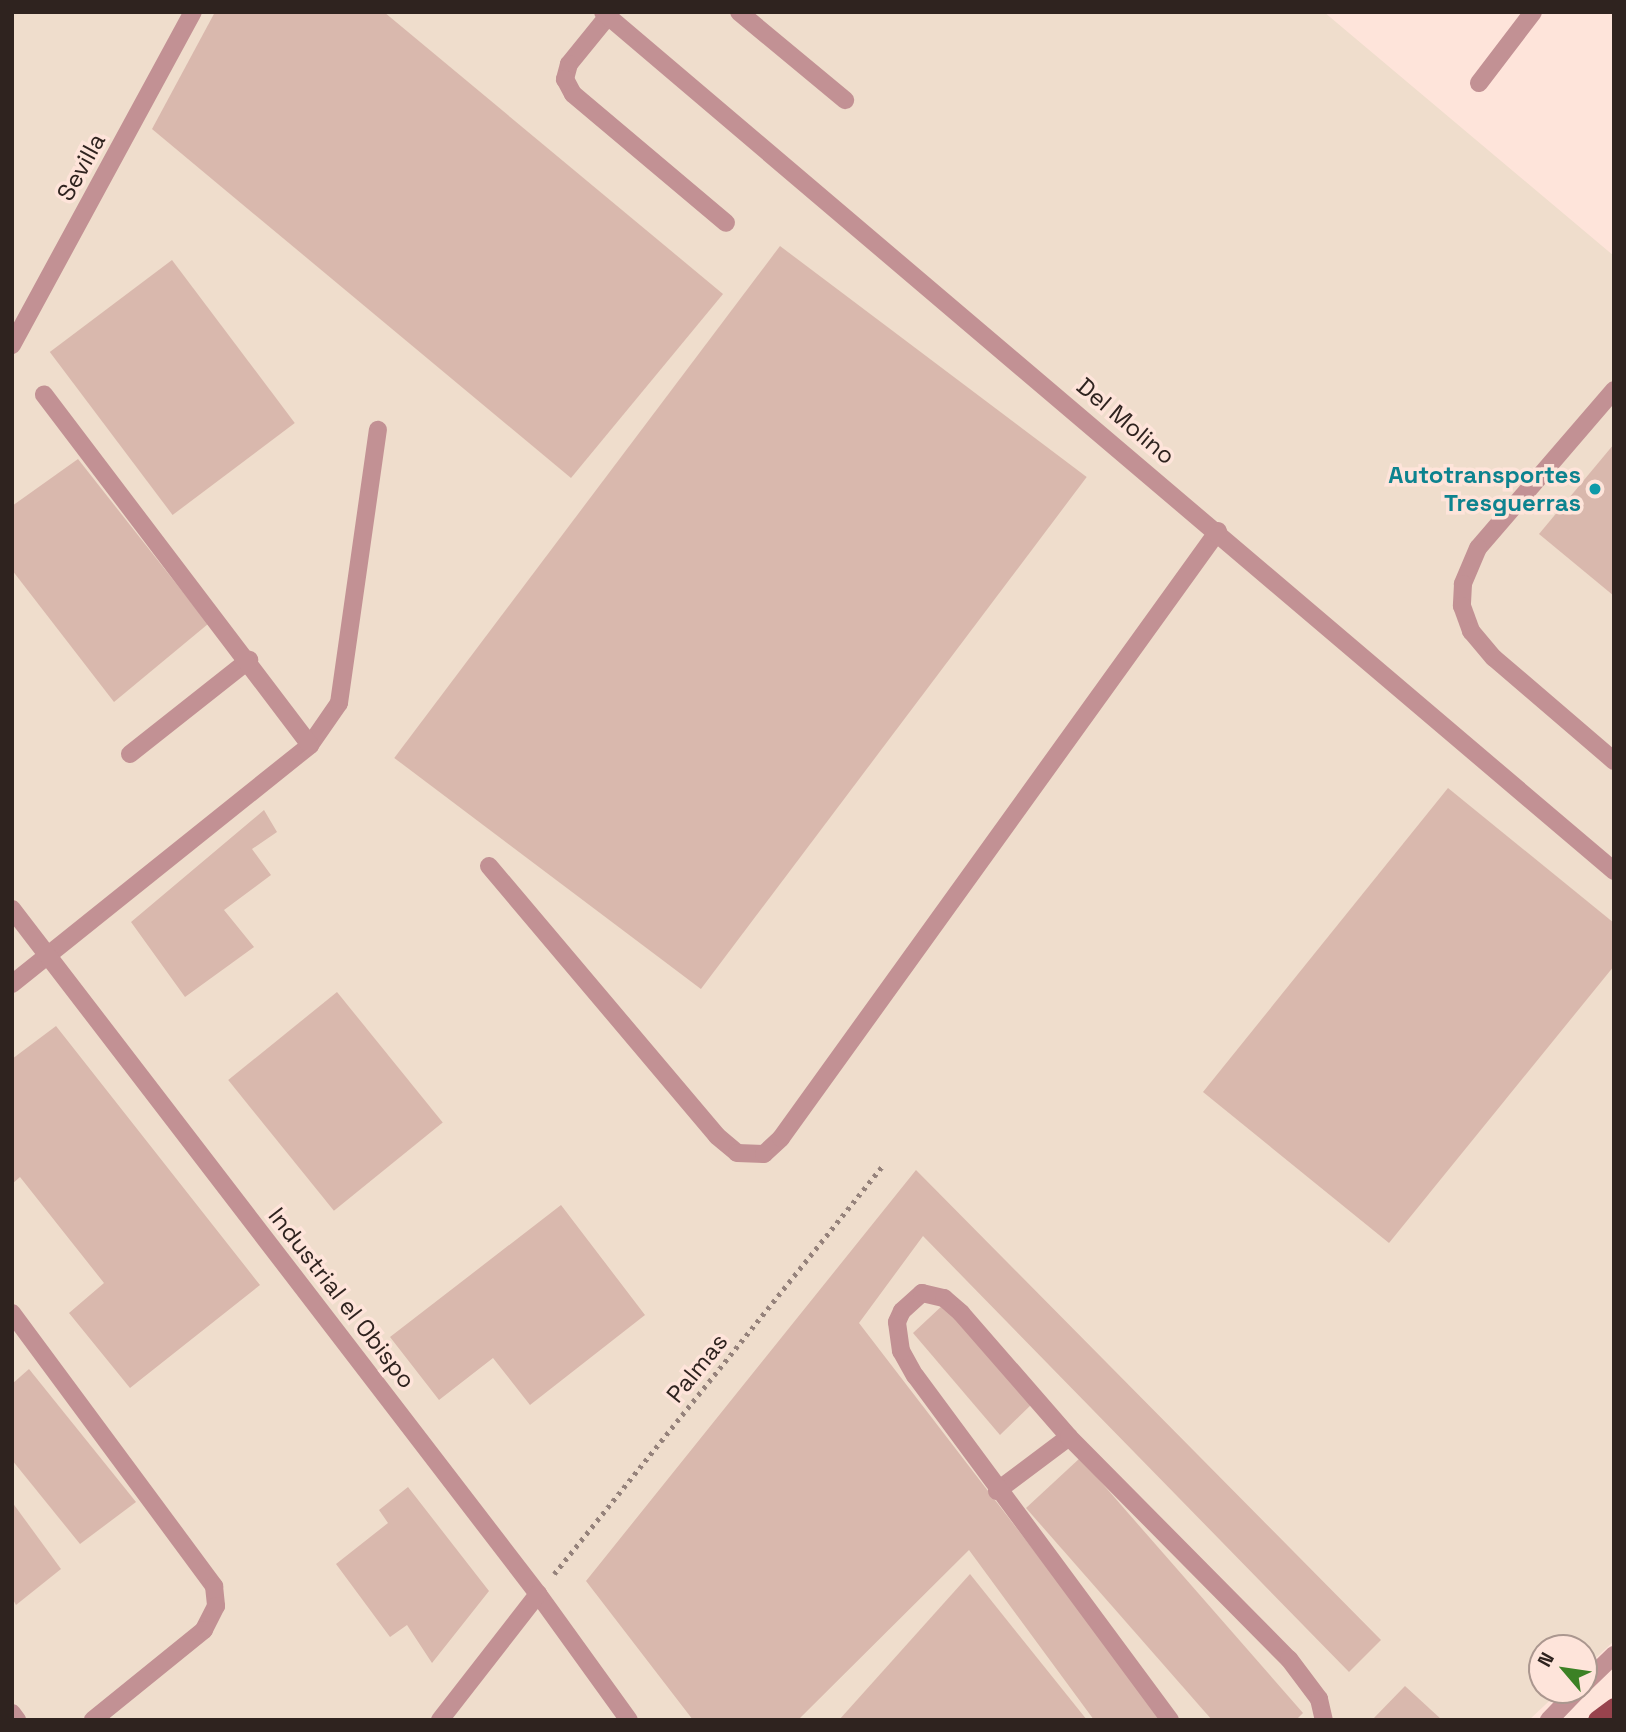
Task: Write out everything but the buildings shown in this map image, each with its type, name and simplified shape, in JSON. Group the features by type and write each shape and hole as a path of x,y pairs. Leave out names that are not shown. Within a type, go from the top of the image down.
{"main road":[{"path":"1597,1720 1614,1707"}],"street":[{"name":"Sevilla","path":"12,345 193,12"},
{"path":"739,12 845,100"},
{"path":"1479,83 1533,12"},
{"path":"606,14 569,64 565,79 573,94 726,223"},
{"name":"Del Molino","path":"606,14 1218,531 1402,694 1614,871"},
{"path":"1614,390 1478,548 1465,574 1462,606 1471,631 1494,658 1614,761"},
{"path":"44,395 310,745"},
{"path":"12,984 310,745 339,703 378,430"},
{"path":"489,866 718,1136 737,1153 764,1154 781,1138 1218,531"},
{"path":"130,754 248,660"},
{"name":"Industrial el Obispo","path":"12,909 538,1594 629,1720"},
{"path":"1170,1720 997,1491 901,1352 897,1322 913,1300 922,1293 944,1298 1069,1437 1289,1659 1319,1699 1324,1720"},
{"path":"12,1313 214,1586 216,1606 204,1630 93,1720"},
{"path":"997,1491 1069,1437"},
{"path":"440,1720 538,1594"},
{"path":"1598,1670 1614,1655"},
{"path":"1549,1720 1564,1704"},
{"path":"12,1713 17,1720"}],"path":[{"name":"Palmas","path":"538,1594 884,1164"}],"shaded area":[{"path":"12,12 1324,12 1614,256 1614,1641 1598,1656 1598,1634 1528,1634 1528,1704 1546,1704 1529,1720 12,1720"}],"place":[{"name":"Autotransportes Tresguerras","path":"1595,489"}]}
